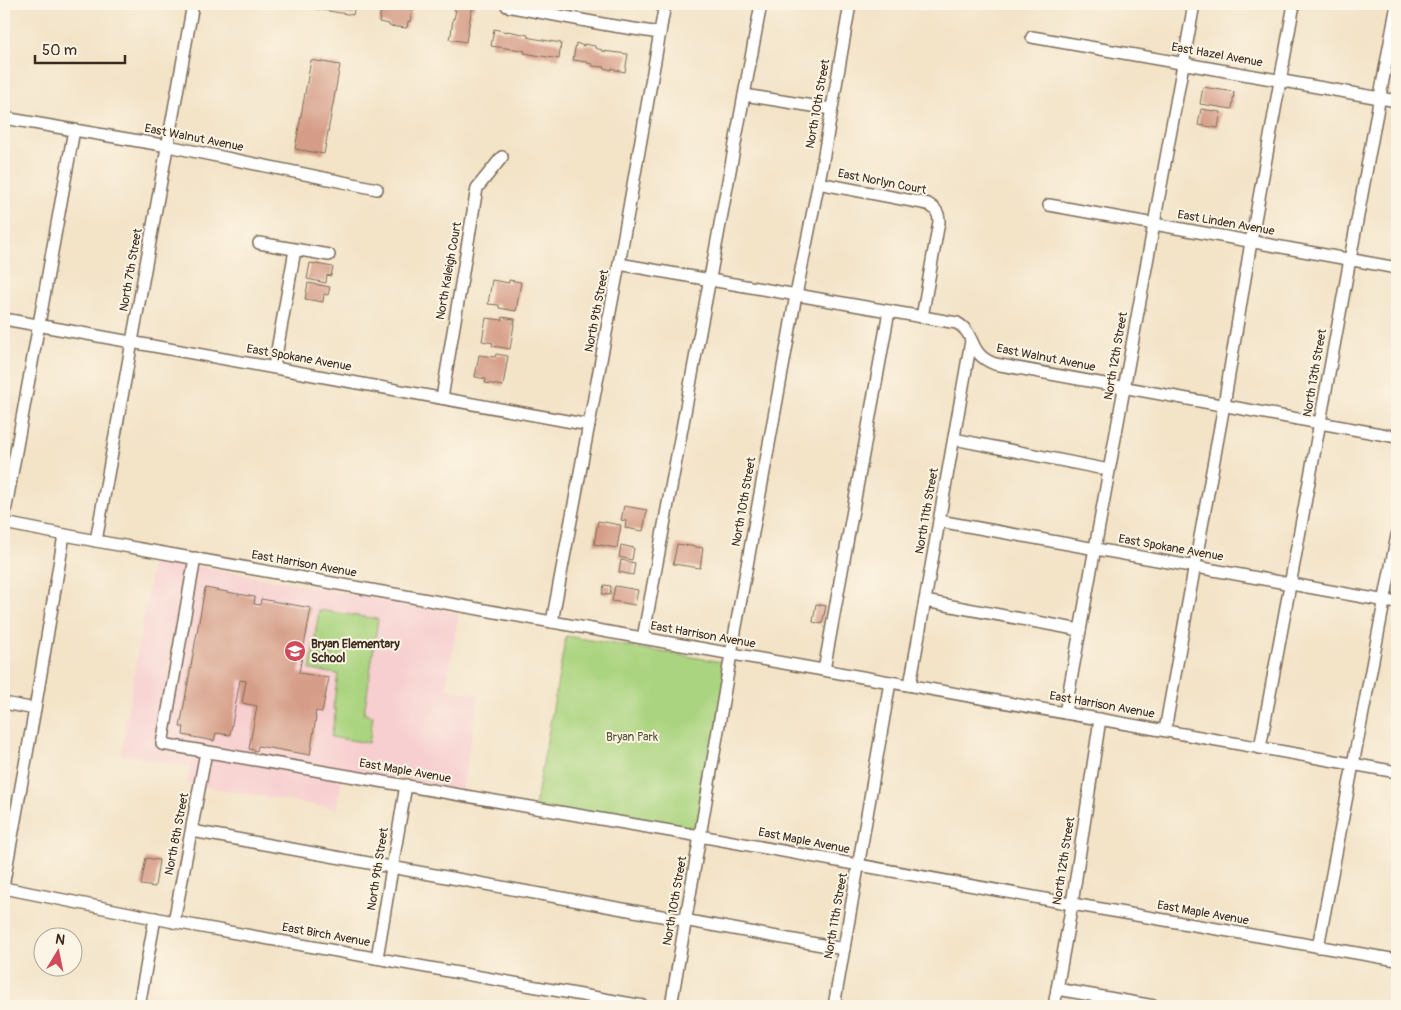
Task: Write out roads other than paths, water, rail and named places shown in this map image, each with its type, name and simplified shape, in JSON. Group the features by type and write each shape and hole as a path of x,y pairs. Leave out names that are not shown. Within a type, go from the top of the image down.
{"street":[{"name":"North 7th Street","path":"96,541 193,4"},
{"name":"North 9th Street","path":"552,622 619,264 665,4"},
{"path":"643,638 761,4"},
{"name":"North 10th Street","path":"671,1006 731,654 850,4"},
{"name":"North 12th Street","path":"1065,713 1194,4"},
{"path":"1165,730 1294,4"},
{"name":"North 13th Street","path":"1260,748 1397,4"},
{"path":"507,6 553,9 660,33"},
{"name":"East Hazel Avenue","path":"1032,37 1397,101"},
{"path":"744,95 831,109"},
{"name":"East Walnut Avenue","path":"4,118 168,146 377,189"},
{"path":"4,518 74,130"},
{"name":"North Kaleigh Court","path":"442,398 478,188 502,157"},
{"name":"East Norlyn Court","path":"818,183 928,204 938,213 939,222 922,317"},
{"name":"East Linden Avenue","path":"1049,205 1397,268"},
{"path":"259,243 329,255"},
{"path":"274,368 295,250"},
{"name":"East Walnut Avenue","path":"619,264 957,323 967,330 971,342 980,355 995,364 1397,437"},
{"path":"824,670 889,311"},
{"name":"East Spokane Avenue","path":"4,319 589,425"},
{"name":"North 11th Street","path":"910,685 971,342"},
{"path":"954,439 1109,470"},
{"name":"East Spokane Avenue","path":"939,520 1397,603"},
{"name":"East Harrison Avenue","path":"4,523 96,541 1397,772"},
{"path":"4,880 64,535"},
{"path":"1318,946 1397,535"},
{"name":"East Maple Avenue","path":"195,558 162,744 700,836 1072,904 1397,960"},
{"path":"925,601 1080,630"},
{"name":"North 11th Street","path":"834,1006 890,682"},
{"path":"4,703 35,709"},
{"name":"North 12th Street","path":"1054,1006 1072,904 1100,719"},
{"name":"North 8th Street","path":"174,922 206,752"},
{"name":"North 9th Street","path":"377,958 406,785"},
{"path":"192,831 844,950"},
{"name":"East Birch Avenue","path":"4,888 174,922 643,1006"},
{"path":"139,1006 154,918"},
{"path":"1057,989 1154,1006"}],"place":[{"name":"Bryan Elementary School","path":"295,651"}],"park label":[{"name":"Bryan Park","path":"632,737"}]}
